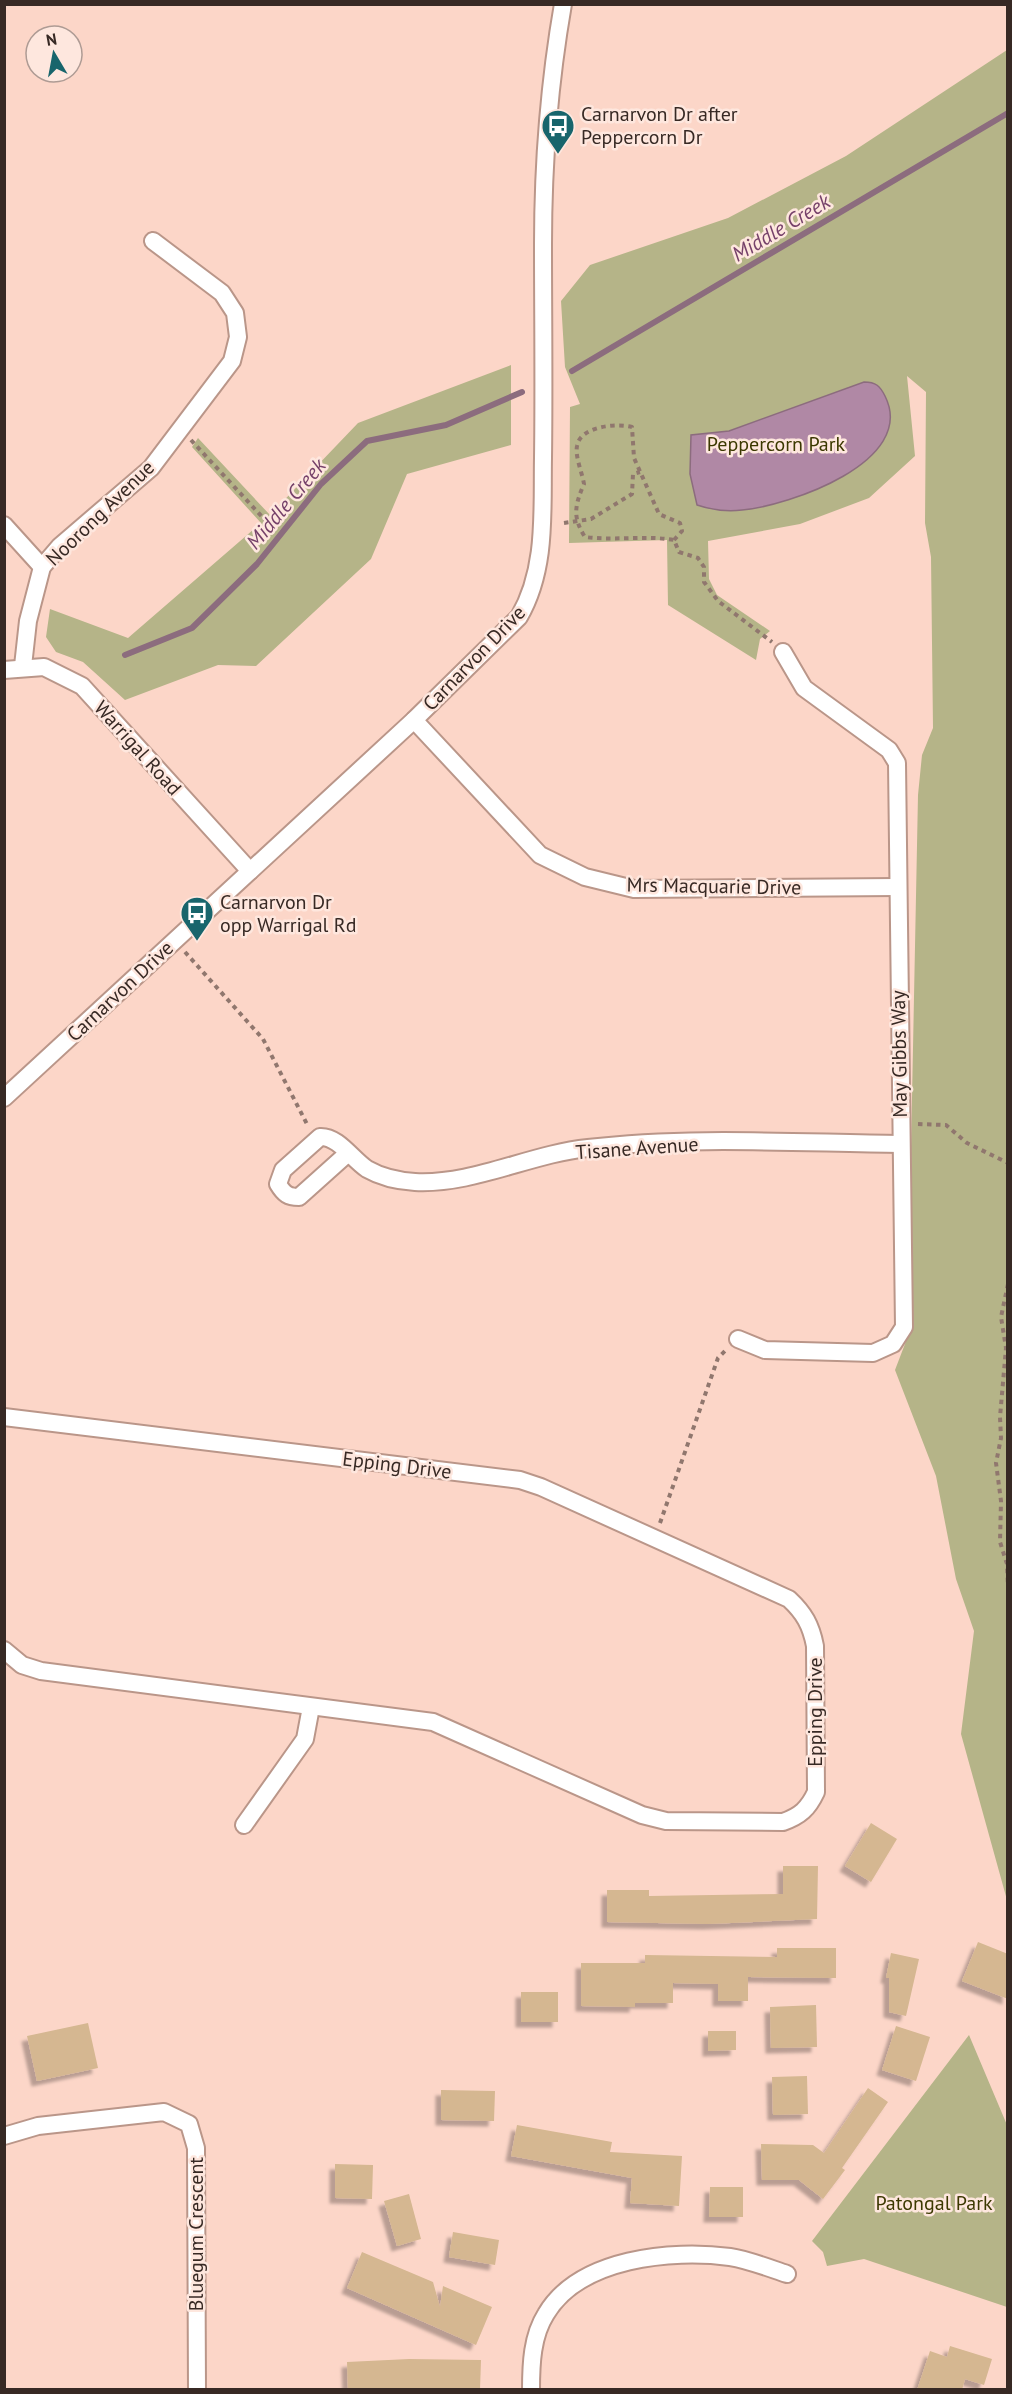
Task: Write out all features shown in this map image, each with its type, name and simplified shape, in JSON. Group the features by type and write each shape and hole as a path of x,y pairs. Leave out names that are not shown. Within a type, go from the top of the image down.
{"street":[{"name":"Carnarvon Drive","path":"4,1098 414,720 519,617 529,600 536,578 542,487 543,242 548,112 563,4"},
{"name":"Noorong Avenue","path":"23,666 28,621 42,567 60,546 151,468 232,361 238,337 235,313 222,293 153,241"},
{"path":"4,525 42,567"},
{"name":"May Gibbs Way","path":"738,1339 765,1350 873,1353 893,1344 904,1327 897,763 889,750 804,688 783,652"},
{"name":"Warrigal Road","path":"4,669 23,666 44,667 82,686 250,871"},
{"name":"Mrs Macquarie Drive","path":"414,720 540,855 585,877 634,889 897,887"},
{"name":"Tisane Avenue","path":"313,1141 328,1137 368,1169 387,1178 416,1182 449,1180 586,1148 666,1142 900,1144"},
{"path":"313,1141 283,1170 278,1178 283,1193 290,1197 299,1197 307,1192 347,1154"},
{"name":"Epping Drive","path":"4,1417 520,1480 654,1537 789,1599 803,1611 812,1629 815,1646 816,1792 808,1807 796,1817 783,1822 678,1821 642,1815 433,1722 41,1671 22,1665 4,1650"},
{"path":"244,1825 305,1739 311,1707"},
{"name":"Bluegum Crescent","path":"4,2136 38,2126 164,2112 189,2124 196,2148 197,2390"},
{"path":"531,2390 536,2337 546,2313 573,2285 613,2265 679,2254 731,2258 787,2274"}],"path":[{"path":"621,424 632,427 634,458 660,514 680,523 682,531 674,540 653,536 600,539 585,537 576,524 575,504 584,484 577,457 577,445 581,436 601,428 621,424"},
{"path":"180,429 265,520"},
{"path":"564,523 576,524 591,519 632,494 633,474 640,472"},
{"path":"674,540 679,552 698,558 704,567 704,582 718,601 754,626 783,652"},
{"path":"176,940 263,1039 307,1122 313,1141"},
{"path":"900,1124 946,1125 967,1143 1008,1163"},
{"path":"1008,1284 1001,1317 1006,1348 1000,1417 1001,1438 996,1463 1001,1501 1000,1542 1007,1564 1008,1587"},
{"path":"654,1537 718,1358 738,1339"}],"green space":[{"name":"Peppercorn Park","path":"1007,50 1007,1900 961,1734 974,1631 956,1579 936,1476 895,1370 913,1323 911,1149 918,795 922,755 933,728 931,557 925,523 926,392 907,376 915,456 869,498 800,524 708,541 709,579 717,595 770,631 760,639 756,660 668,605 667,540 569,543 570,407 580,404 565,367 561,301 590,265 728,218 846,156"},
{"path":"511,365 511,445 407,474 371,559 256,666 218,665 125,700 83,662 56,652 46,637 50,609 128,638 261,523 192,447 198,438 270,515 358,423"},
{"name":"Patongal Park","path":"969,2035 1007,2125 1007,2307 864,2259 827,2266 823,2252 812,2241"}],"shaded area":[{"path":"864,382 875,384 881,390 885,396 890,420 883,441 866,460 843,476 816,490 763,507 730,511 697,505 690,474 691,435 729,431"}],"building":[{"path":"871,1823 897,1839 871,1882 845,1866"},
{"path":"783,1866 818,1866 817,1919 708,1924 607,1922 607,1890 649,1890 649,1896 783,1894"},
{"path":"978,1942 1008,1954 1008,1999 962,1981"},
{"path":"777,1948 836,1948 836,1978 748,1977 748,2001 718,2001 718,1984 673,1983 673,2003 635,2003 635,2007 581,2006 581,1963 645,1963 645,1955 777,1957"},
{"path":"891,1953 919,1959 906,2016 889,2012 889,1978 886,1978"},
{"path":"521,1992 558,1992 558,2022 521,2022"},
{"path":"816,2005 817,2047 771,2048 770,2007"},
{"path":"88,2023 98,2068 37,2081 27,2036"},
{"path":"896,2026 930,2037 916,2081 882,2070"},
{"path":"708,2031 736,2031 736,2050 708,2051"},
{"path":"807,2076 808,2114 773,2115 772,2077"},
{"path":"868,2088 888,2102 842,2168 845,2170 823,2199 799,2180 762,2180 761,2144 813,2145 824,2153"},
{"path":"441,2090 495,2091 494,2121 441,2120"},
{"path":"517,2125 612,2142 610,2152 682,2156 679,2206 630,2203 632,2178 511,2156"},
{"path":"335,2164 373,2165 372,2199 335,2198"},
{"path":"710,2187 743,2187 743,2217 709,2217"},
{"path":"409,2194 421,2239 397,2246 384,2201"},
{"path":"453,2232 499,2240 495,2265 449,2257"},
{"path":"362,2252 433,2282 440,2307 443,2286 492,2307 476,2345 347,2288"},
{"path":"950,2346 992,2359 984,2385 965,2379 962,2390 917,2390 930,2351 947,2357"},
{"path":"409,2359 481,2360 480,2390 348,2390 347,2362"}],"waterway":[{"name":"Middle Creek","path":"572,371 1008,113"},
{"name":"Middle Creek","path":"125,655 192,628 257,564 321,484 367,441 446,425 522,392"}],"place":[{"name":"Carnarvon Dr after Peppercorn Dr","path":"558,155"},
{"name":"Carnarvon Dr opp Warrigal Rd","path":"197,942"}]}
